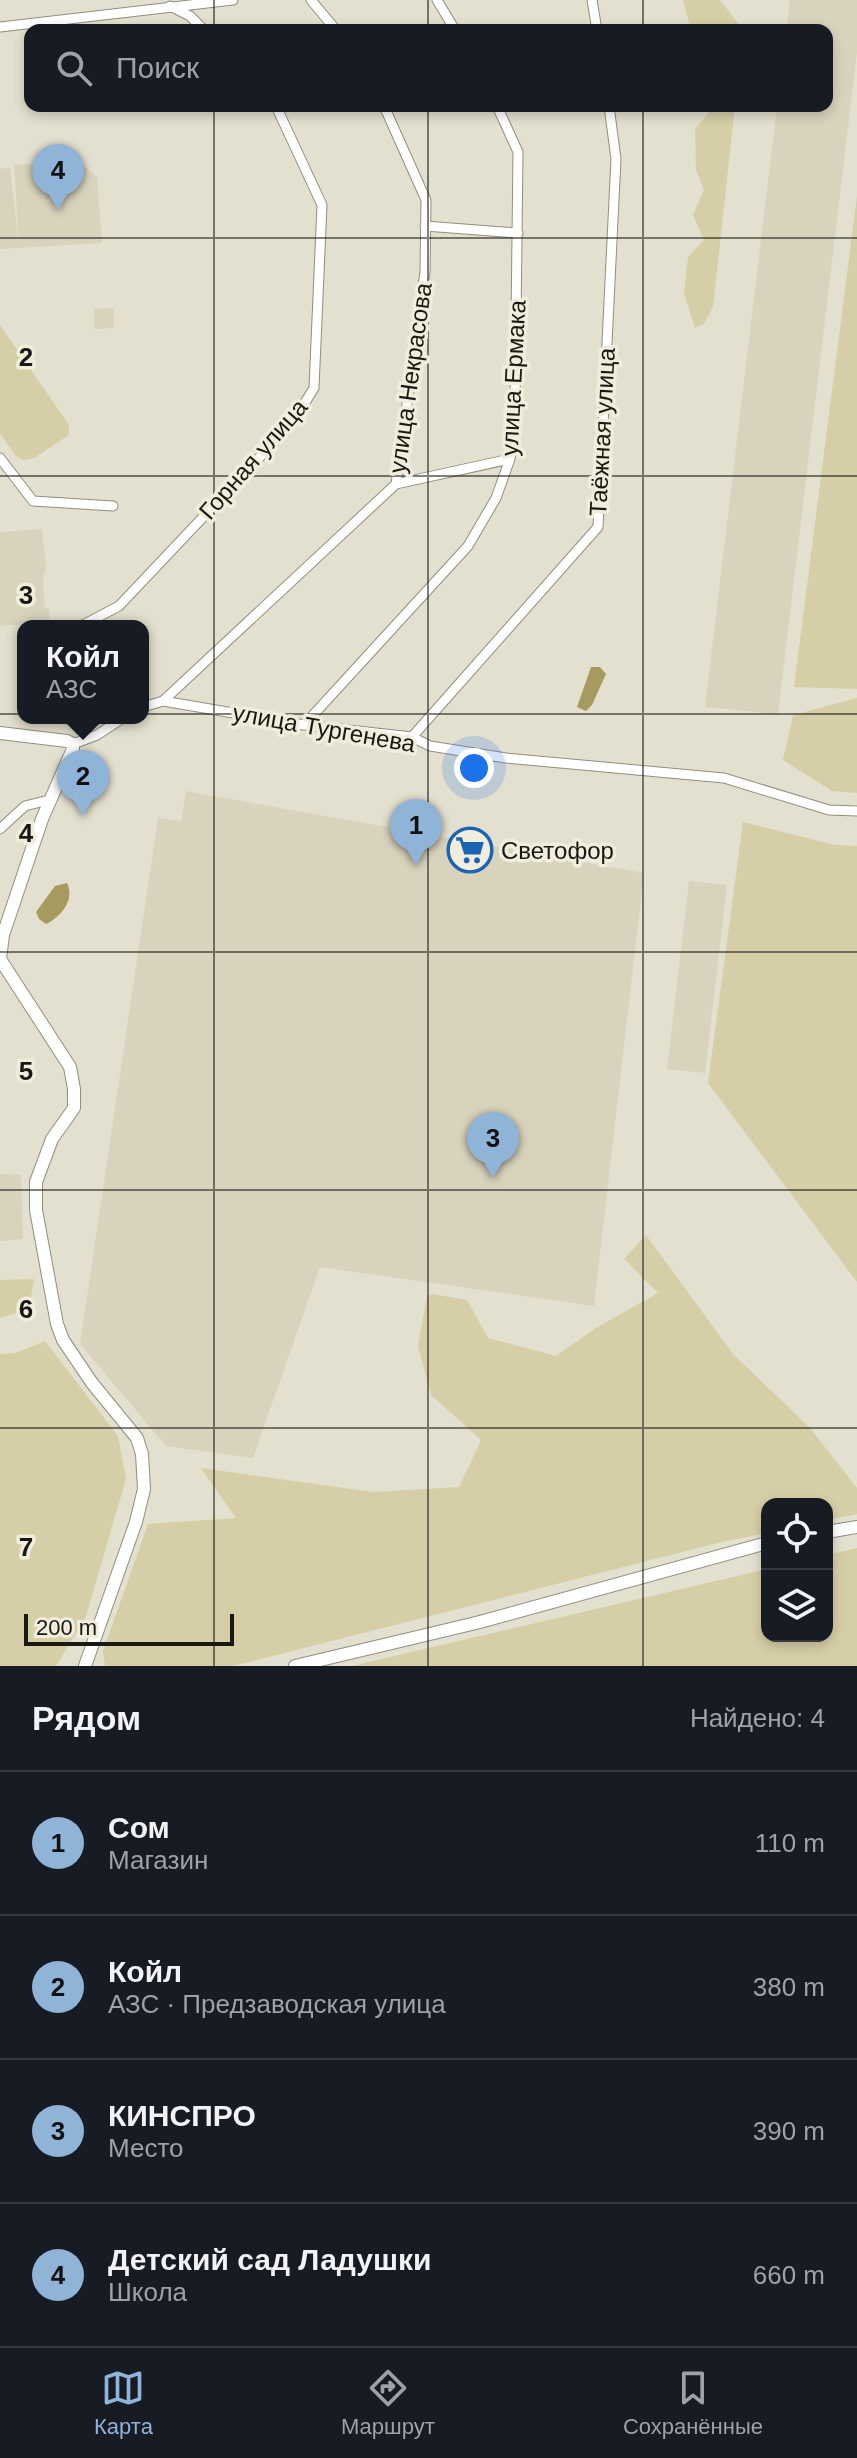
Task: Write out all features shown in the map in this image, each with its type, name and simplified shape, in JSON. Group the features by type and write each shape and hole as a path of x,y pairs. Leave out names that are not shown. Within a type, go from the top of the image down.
{"main road":[{"path":"0,733 73,744 49,800 2,933 0,959 70,1067 74,1089 74,1108 52,1139 36,1182 36,1210 57,1324 63,1340 92,1383 137,1438 142,1454 144,1489 136,1522 85,1666"},
{"path":"833,1531 857,1527"},
{"path":"295,1666 476,1623 761,1545"}],"street":[{"path":"0,27 170,3 233,0"},
{"path":"311,0 331,24"},
{"path":"437,0 451,24"},
{"path":"592,0 596,24"},
{"path":"170,3 198,24"},
{"name":"Горная улица","path":"92,620 119,606 293,422 314,388 322,205 279,112"},
{"name":"улица Некрасова","path":"163,701 396,484 425,272 426,200 387,112"},
{"name":"улица Ермака","path":"304,725 468,546 496,498 510,459 515,406 518,152 500,112"},
{"name":"Таёжная улица","path":"412,737 598,527 616,159 610,112"},
{"path":"425,226 518,233"},
{"path":"0,458 33,501 113,506"},
{"path":"396,484 510,459"},
{"name":"улица Тургенева","path":"149,705 163,701 304,725 412,737 430,746 506,758 724,778 829,810 857,811"},
{"path":"73,744 97,735 114,724"},
{"path":"0,829 25,806 49,800"}],"shaded area":[{"path":"683,0 720,0 738,24 689,24"},
{"path":"790,0 857,0 857,52 778,714 705,707 776,112 833,112 833,24 787,24"},
{"path":"709,112 734,112 713,307 704,324 695,328 684,293 688,257 704,240 693,215 704,190 696,170 695,129"},
{"path":"77,160 97,177 102,243 0,249 0,169 10,167 19,247 14,165"},
{"path":"857,196 857,689 794,687"},
{"path":"114,308 114,328 94,329 94,309"},
{"path":"0,325 69,425 69,435 34,458 23,460 16,456 0,433"},
{"path":"42,529 46,567 43,579 45,608 49,609 50,620 17,620 17,625 0,626 0,532"},
{"path":"591,667 600,667 606,674 592,705 586,711 577,707"},
{"path":"857,698 857,793 832,791 783,760 793,715"},
{"path":"186,791 644,873 594,1306 320,1267 253,1458 166,1446 80,1344 158,818 181,821"},
{"path":"743,822 835,845 857,846 857,1282 708,1083"},
{"path":"689,881 727,885 705,1073 667,1069"},
{"path":"67,883 68,902 57,917 46,924 36,912 55,886"},
{"path":"0,1174 21,1175 23,1239 0,1241"},
{"path":"646,1235 733,1354 810,1428 857,1488 857,1514 833,1519 833,1498 761,1498 761,1534 233,1666 105,1666 103,1651 148,1524 236,1518 201,1468 373,1492 459,1487 481,1440 431,1395 418,1346 427,1296 432,1294 467,1300 488,1338 556,1356 596,1328 658,1293 624,1259"},
{"path":"34,1279 29,1309 0,1318 0,1280"},
{"path":"45,1341 118,1436 126,1479 86,1616 56,1666 0,1666 0,1354 16,1353"},
{"path":"857,1548 857,1666 351,1666 761,1570 761,1642 833,1642 833,1554"}],"place":[{"name":"Детский сад Ладушки","path":"58,210"},
{"name":"Койл","path":"83,816"},
{"name":"Светофор","path":"470,850"},
{"name":"Сом","path":"416,865"},
{"name":"КИНСПРО","path":"493,1178"}]}
